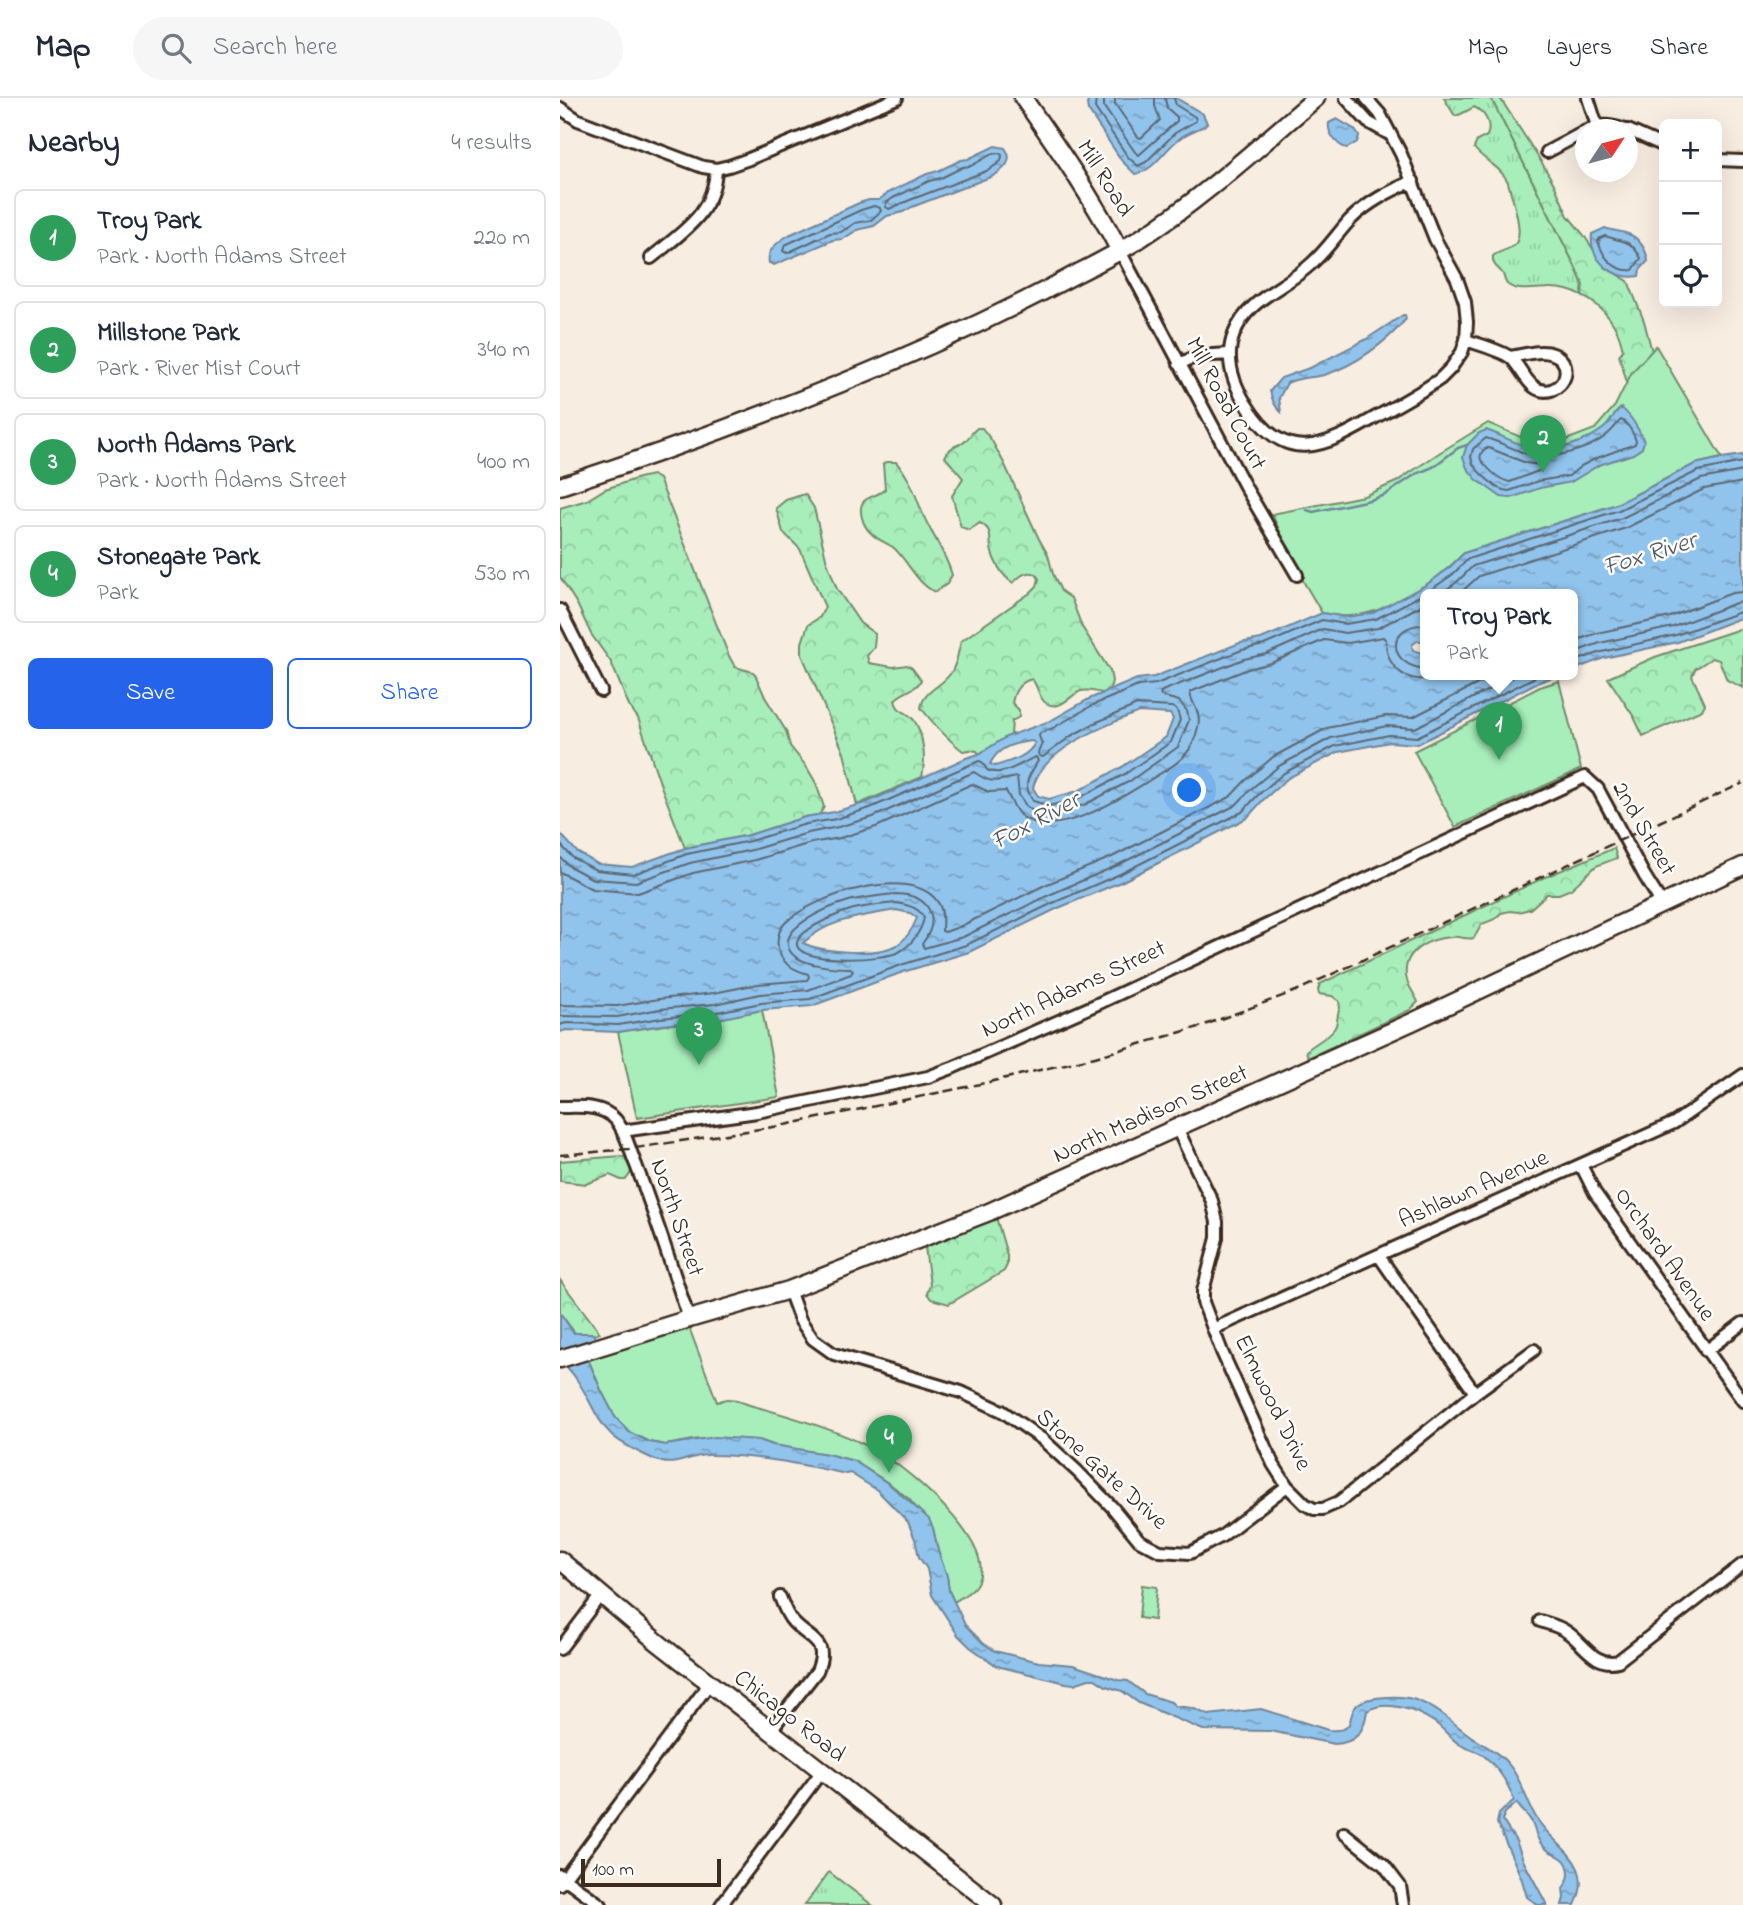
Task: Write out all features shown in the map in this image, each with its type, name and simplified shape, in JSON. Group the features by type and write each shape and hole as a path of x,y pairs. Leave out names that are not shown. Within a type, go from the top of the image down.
{"street":[{"path":"560,108 578,120 690,163 716,169 749,159 897,98"},
{"name":"Mill Road","path":"1023,98 1072,169 1120,251"},
{"path":"560,486 706,437 790,405 975,325 1054,286 1120,251 1158,227 1234,168 1316,98"},
{"path":"1346,98 1368,122 1389,134"},
{"path":"1366,98 1380,114 1401,154 1413,181 1435,239 1457,279 1465,302 1466,340 1462,352 1440,379 1340,438 1319,445 1303,446 1288,444 1272,436 1254,417 1232,376 1229,354 1234,333 1247,311 1314,262 1351,219 1370,203 1413,181"},
{"path":"1588,98 1589,119"},
{"path":"1638,135 1659,144"},
{"path":"1547,152 1575,137"},
{"path":"1722,160 1743,161"},
{"path":"650,258 702,213 711,199 716,169"},
{"name":"Mill Road Court","path":"1120,251 1247,490 1297,575"},
{"path":"1466,340 1510,357 1535,353 1555,355 1566,366 1566,375 1561,384 1553,390 1535,388 1510,357"},
{"path":"1180,364 1197,356 1229,354"},
{"path":"560,610 601,691"},
{"name":"2nd Street","path":"1585,777 1598,789 1662,904"},
{"name":"North Adams Street","path":"622,1131 757,1112 928,1077 953,1068 1585,777"},
{"name":"North Madison Street","path":"560,1359 789,1290 989,1212 1400,1027 1743,866"},
{"name":"Ashlawn Avenue","path":"1213,1329 1674,1123 1743,1074"},
{"path":"560,1107 587,1107 604,1111 615,1119 622,1131"},
{"name":"Elmwood Drive","path":"1177,1128 1212,1201 1217,1222 1217,1238 1203,1291 1203,1302 1273,1464 1287,1486 1305,1504 1314,1508 1331,1507 1534,1350"},
{"name":"North Street","path":"622,1131 643,1183 689,1319"},
{"name":"Orchard Avenue","path":"1581,1165 1594,1193 1743,1401"},
{"path":"1378,1256 1475,1393"},
{"name":"Stone Gate Drive","path":"789,1290 800,1320 813,1339 823,1347 834,1354 961,1392 1002,1411 1042,1439 1077,1471 1139,1540 1160,1551 1190,1553 1222,1536 1287,1486"},
{"path":"1706,1350 1743,1323"},
{"name":"Chicago Road","path":"560,1560 709,1684 993,1905"},
{"path":"1540,1621 1568,1632 1590,1654 1605,1662 1618,1661 1743,1564"},
{"path":"560,1649 600,1595"},
{"path":"770,1731 817,1671 822,1660 815,1639 791,1621 779,1597"},
{"path":"600,1905 561,1879 709,1684"},
{"path":"721,1905 822,1771"},
{"path":"1344,1833 1384,1865 1400,1886 1403,1905"}],"green space":[{"path":"1444,98 1491,98 1575,266 1583,284 1582,296 1571,291 1550,288 1516,288 1506,283 1503,274 1494,264 1493,256 1513,246 1519,234 1508,182 1501,172 1474,148 1477,141 1487,136 1489,127 1484,115 1474,107 1455,116"},
{"path":"1491,98 1500,98 1542,163 1568,216 1605,267 1628,281 1644,321 1654,359 1628,386 1619,355 1623,350 1618,333 1604,311 1582,296 1583,284 1575,266"},
{"path":"1656,346 1722,458 1695,464 1617,504 1464,553 1426,585 1380,609 1349,616 1322,613 1296,569 1272,514 1364,496 1396,482 1488,423 1537,444 1566,440 1595,429 1615,406 1632,372"},
{"path":"977,428 982,428 1004,463 1048,555 1061,591 1071,598 1082,627 1110,671 1112,681 1110,689 1103,693 1081,691 1056,705 1044,701 1032,679 1024,682 1016,691 1012,703 1019,710 1019,717 1012,721 1011,735 979,754 977,751 963,751 951,741 921,708 922,702 952,670 961,641 1030,593 1037,586 1039,579 1036,574 1026,573 1013,583 996,563 987,528 980,523 969,530 961,527 952,496 963,478 945,457"},
{"path":"896,462 907,477 950,568 952,575 947,584 935,592 923,584 894,548 873,535 863,522 861,511 864,501 885,489 883,464"},
{"path":"652,475 659,479 729,656 735,667 755,674 765,697 786,731 790,746 816,783 824,807 819,815 749,835 685,848 638,718 629,706 611,662 591,634 560,577 560,508 587,500 605,489"},
{"path":"805,494 814,508 827,562 837,589 860,623 875,634 874,647 867,656 869,663 893,667 907,665 921,680 895,700 899,708 915,721 921,736 924,754 922,777 857,805 844,753 802,655 802,643 808,625 820,617 825,607 800,549 783,532 776,508 786,500"},
{"path":"1743,628 1743,688 1727,680 1719,660 1712,658 1695,669 1692,676 1705,704 1702,710 1643,736 1634,717 1608,678 1655,657"},
{"path":"1559,681 1581,769 1455,827 1414,751 1540,687"},
{"path":"1614,848 1617,858 1596,866 1571,889 1559,894 1547,894 1530,909 1501,913 1495,919 1482,924 1474,938 1444,938 1420,947 1413,952 1406,967 1409,986 1418,1002 1410,1010 1308,1058 1306,1051 1334,1029 1340,1008 1339,1001 1332,996 1319,994 1320,984 1543,878"},
{"path":"762,1010 779,1097 637,1118 618,1032"},
{"path":"622,1156 628,1160 631,1167 625,1180 610,1175 586,1184 560,1181 560,1161"},
{"path":"996,1217 1007,1255 1004,1271 949,1304 931,1299 927,1293 930,1285 925,1247"},
{"path":"560,1280 600,1333 575,1333 560,1313"},
{"path":"687,1322 717,1402 727,1399 737,1401 838,1433 884,1455 931,1493 964,1529 975,1548 980,1565 978,1581 974,1588 954,1602 933,1528 909,1499 854,1461 759,1440 699,1439 666,1445 649,1442 629,1432 615,1417 601,1390 588,1359 590,1354"},
{"path":"1142,1585 1157,1587 1154,1620 1139,1618"},
{"path":"829,1872 872,1905 805,1905"}],"water":[{"path":"1090,98 1176,98 1203,114 1207,123 1182,137 1148,169 1135,174 1122,161 1088,110"},
{"path":"1337,119 1354,129 1359,136 1357,142 1347,148 1331,135 1329,123"},
{"path":"995,146 1005,148 1009,157 1004,168 993,176 887,216 874,226 857,230 843,239 833,240 774,265 769,263 771,250 789,235 859,203 879,200 889,192 927,174"},
{"path":"1605,228 1632,236 1642,245 1648,261 1640,270 1639,276 1630,277 1613,272 1599,260 1594,252 1592,234"},
{"path":"1403,315 1406,319 1398,328 1358,360 1324,375 1287,383 1279,398 1281,412 1277,407 1270,391 1281,378 1312,367 1365,340"},
{"path":"1621,408 1640,432 1644,441 1642,448 1633,454 1599,465 1571,482 1540,488 1511,498 1501,497 1476,479 1467,468 1463,457 1467,445 1486,430 1532,448 1570,446 1604,428"},
{"name":"Fox River","path":"1743,455 1743,617 1678,642 1604,658 1578,668 1578,589 1420,589 1420,641 1412,645 1413,650 1420,652 1420,680 1545,680 1418,744 1390,742 1338,752 1288,778 1247,818 1123,881 1056,909 969,952 903,972 812,1006 762,1010 718,1019 618,1032 560,1032 560,833 577,852 598,864 632,867 685,848 749,835 805,817 868,802 979,754 1006,737 1050,721 1089,699 1137,679 1154,677 1240,643 1261,639 1322,613 1346,617 1373,613 1426,585 1464,553 1617,504 1695,464","holes":["1139,712 1170,714 1173,719 1166,737 1122,767 1078,791 1049,799 1038,796 1033,788 1038,774 1061,751 1093,732","1032,741 1035,743 1023,756 995,766 990,764 993,758 1007,747","896,910 910,913 917,918 904,940 897,945 877,951 850,952 823,949 803,943 835,924"]},
{"path":"560,1313 574,1333 594,1335 596,1346 588,1359 615,1417 629,1432 649,1442 666,1445 715,1437 759,1440 854,1461 889,1484 929,1519 949,1591 965,1625 995,1651 1039,1662 1073,1665 1128,1681 1145,1694 1208,1715 1261,1709 1328,1730 1337,1730 1347,1727 1356,1706 1366,1700 1408,1698 1434,1709 1497,1753 1510,1766 1537,1819 1577,1867 1581,1878 1575,1905 1562,1905 1563,1888 1569,1875 1566,1862 1540,1843 1533,1824 1517,1803 1505,1813 1502,1820 1516,1841 1547,1905 1538,1905 1527,1897 1497,1823 1499,1814 1514,1800 1506,1781 1483,1755 1459,1744 1427,1718 1392,1706 1375,1708 1367,1711 1364,1725 1358,1735 1348,1741 1334,1744 1270,1731 1203,1730 1139,1703 1122,1691 1095,1679 1066,1683 997,1666 958,1635 932,1595 927,1569 919,1557 908,1522 877,1490 850,1473 726,1455 703,1455 668,1463 651,1458 615,1438 601,1422 575,1377 560,1360"}],"waterway":[{"path":"1307,510 1313,512 1385,495 1416,474 1433,467 1458,448 1467,445"}],"railway":[{"path":"560,1155 629,1149 780,1126 985,1083 1095,1057 1199,1027 1296,991 1743,783"}],"place":[{"name":"Millstone Park","path":"1543,473"},
{"name":"Troy Park","path":"1499,760"},
{"name":"North Adams Park","path":"699,1065"},
{"name":"Stonegate Park","path":"889,1473"}]}
